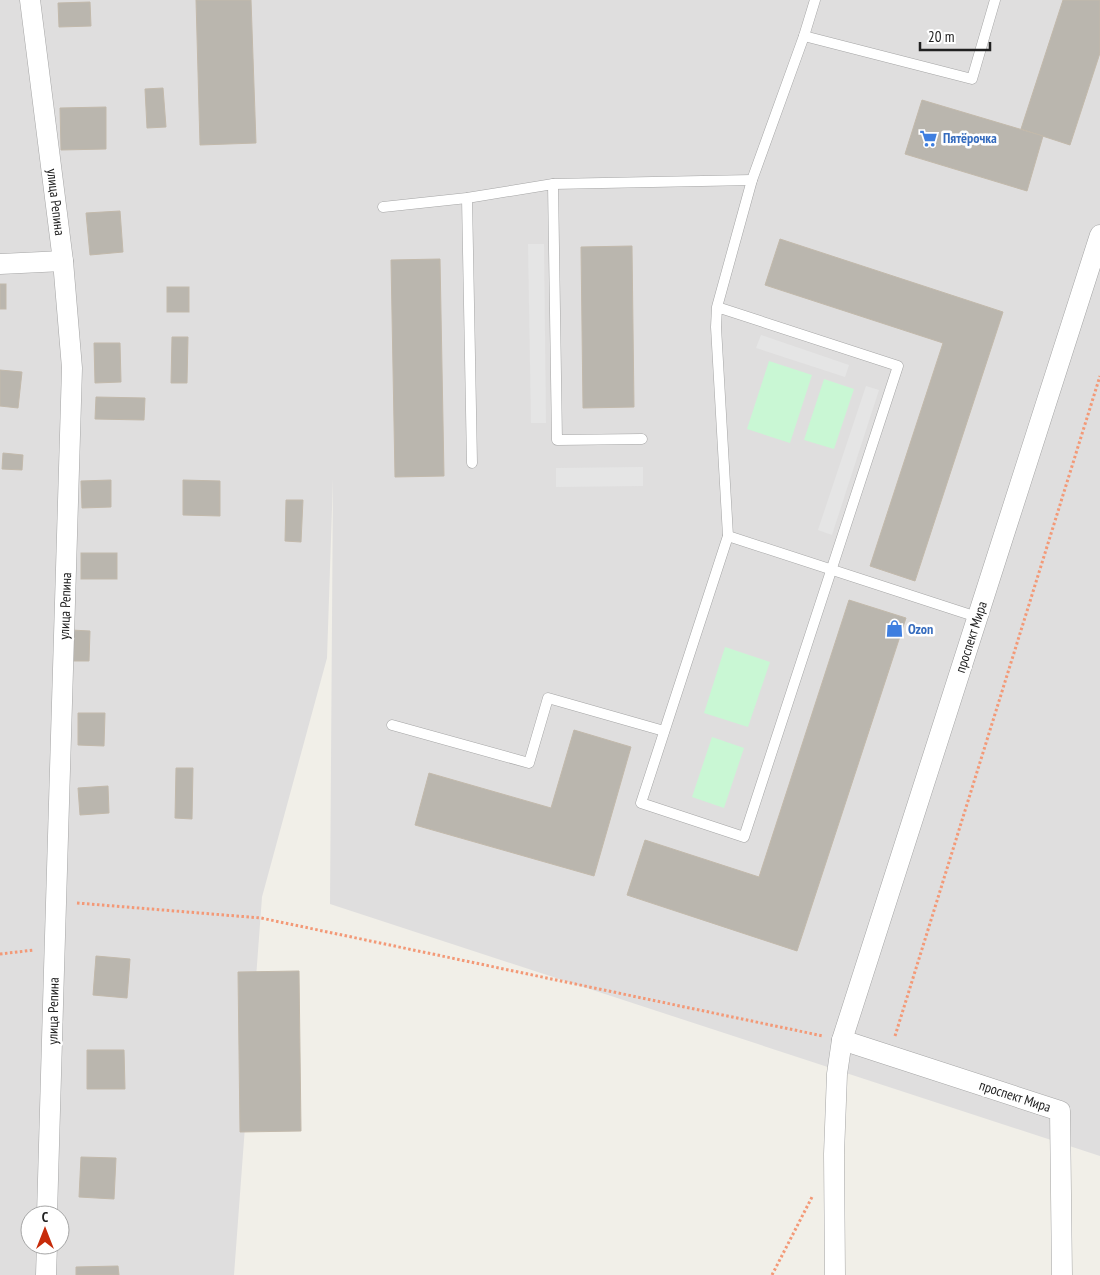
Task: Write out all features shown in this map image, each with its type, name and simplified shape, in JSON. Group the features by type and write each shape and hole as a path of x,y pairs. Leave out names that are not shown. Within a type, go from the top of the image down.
{"street":[{"name":"улица Репина","path":"30,0 63,261 72,368 47,1205"},
{"name":"проспект Мира","path":"835,1275 834,1154 837,1074 842,1040 1100,235"},
{"path":"0,264 63,261"},
{"name":"проспект Мира","path":"842,1040 1060,1111 1062,1275"},
{"path":"46,1275 47,1255"}],"lane":[{"path":"717,307 898,366 744,837 641,803 728,536 716,327 717,307 752,180 804,36 815,0"},
{"path":"804,36 972,79 995,0"},
{"path":"383,207 467,198 554,184 752,180"},
{"path":"554,184 557,440 642,439"},
{"path":"467,198 472,463"},
{"path":"728,536 978,617"},
{"path":"392,725 529,763 548,698 664,731"}],"path":[{"path":"888,1055 1100,376"},
{"path":"56,901 261,918 842,1040"},
{"path":"0,954 54,948"},
{"path":"772,1275 812,1197"}],"shaded area":[{"path":"0,0 1100,0 1100,1156 330,904 333,479 327,658 262,897 234,1275 0,1275"},
{"path":"528,244 544,244 546,423 531,423"},
{"path":"761,335 849,365 845,377 756,348"},
{"path":"866,386 879,390 832,535 818,530"},
{"path":"643,467 643,486 556,487 556,468"}],"green space":[{"path":"769,361 812,375 790,443 747,429"},
{"path":"824,379 854,389 834,449 804,440"},
{"path":"725,647 770,662 748,727 704,713"},
{"path":"712,737 744,748 724,808 692,797"}],"building":[{"path":"196,0 251,0 256,143 200,145"},
{"path":"1063,0 1100,0 1100,53 1070,145 1021,129"},
{"path":"90,2 91,26 59,27 58,3"},
{"path":"163,88 166,127 147,128 145,89"},
{"path":"922,100 1043,136 1027,191 905,154"},
{"path":"106,107 106,149 61,150 60,108"},
{"path":"120,211 123,252 90,255 86,213"},
{"path":"780,239 1003,312 915,581 870,566 943,343 765,285"},
{"path":"632,246 634,407 583,408 581,247"},
{"path":"440,259 444,476 395,477 391,260"},
{"path":"0,284 6,284 6,309 0,309"},
{"path":"167,287 189,287 189,312 167,312"},
{"path":"172,337 188,337 187,383 171,383"},
{"path":"94,343 120,343 121,382 95,383"},
{"path":"0,370 22,372 18,408 0,406"},
{"path":"96,397 145,398 144,420 95,419"},
{"path":"3,453 23,455 22,470 2,469"},
{"path":"111,480 111,507 82,508 81,481"},
{"path":"183,480 220,481 220,516 183,515"},
{"path":"286,500 303,500 301,542 285,541"},
{"path":"81,553 117,553 117,579 81,579"},
{"path":"849,600 906,618 797,951 627,895 645,840 759,877"},
{"path":"71,630 90,631 89,661 70,661"},
{"path":"78,713 105,713 104,746 78,745"},
{"path":"574,730 631,747 594,876 415,825 429,773 551,808"},
{"path":"176,768 193,768 192,819 175,818"},
{"path":"108,786 109,813 80,815 78,788"},
{"path":"96,956 130,959 127,998 93,995"},
{"path":"299,971 301,1131 240,1132 238,972"},
{"path":"87,1050 124,1050 125,1089 87,1089"},
{"path":"81,1157 116,1158 114,1199 79,1197"},
{"path":"118,1266 119,1275 76,1275 76,1267"}],"place":[{"name":"Пятёрочка","path":"929,138"},
{"name":"Ozon","path":"894,629"}]}
